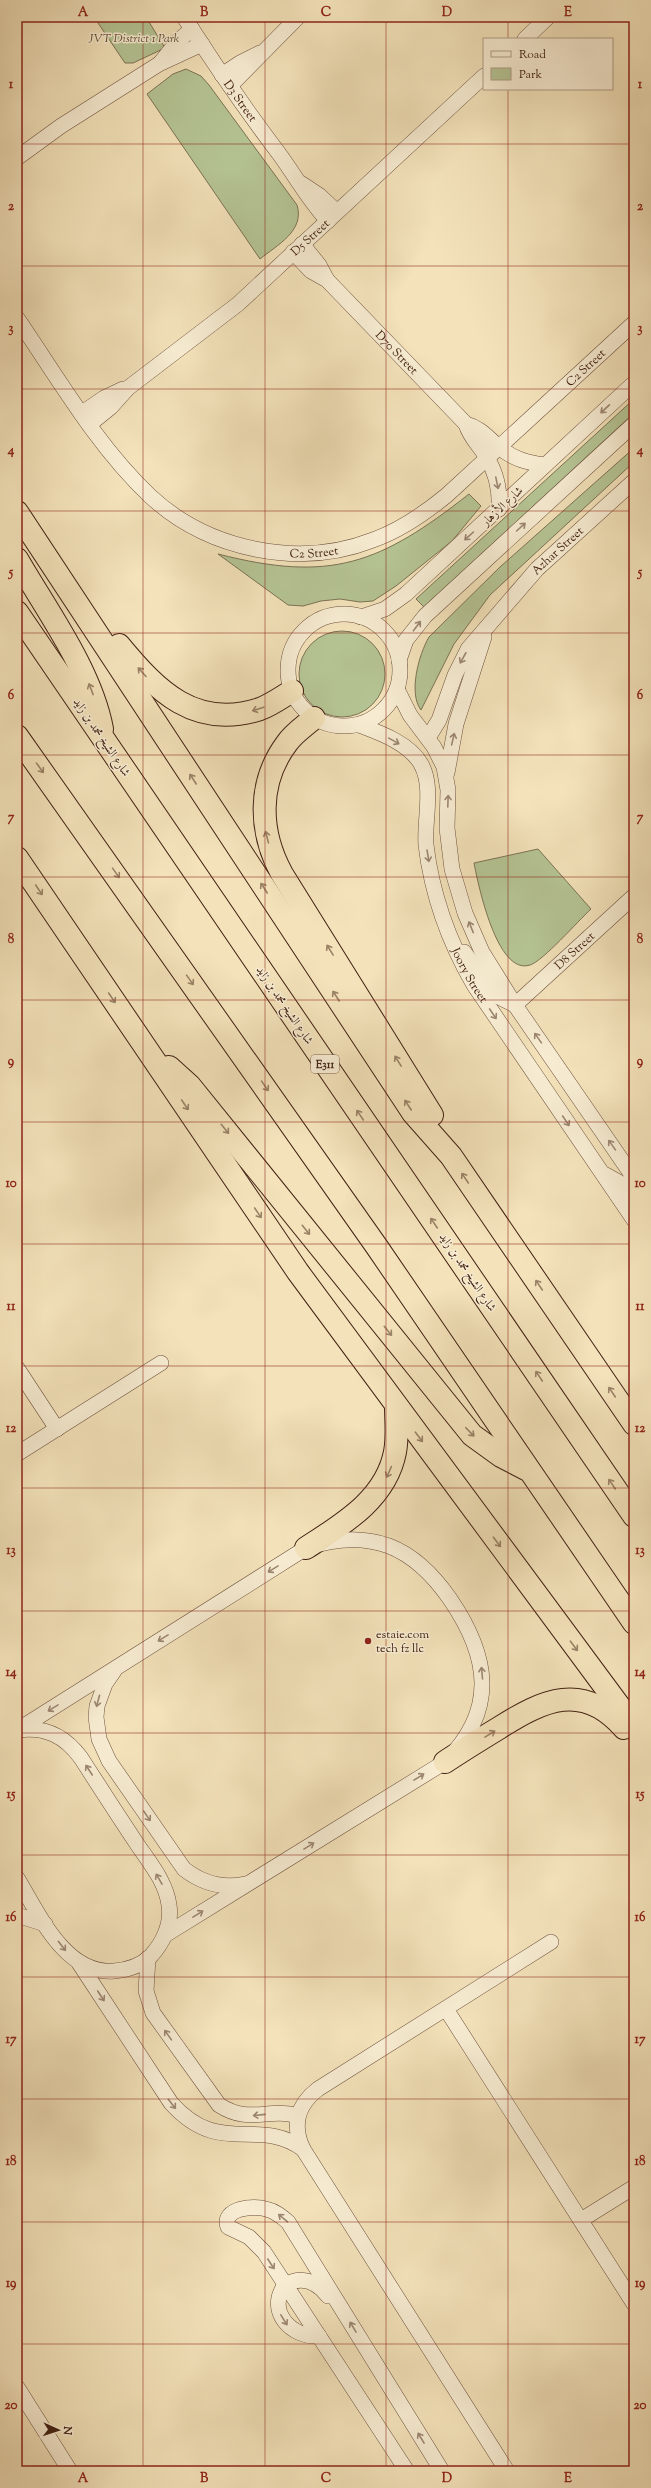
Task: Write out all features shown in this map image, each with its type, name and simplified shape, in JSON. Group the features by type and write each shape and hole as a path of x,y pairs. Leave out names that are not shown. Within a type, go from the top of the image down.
{"highway":[{"path":"17,512 414,1113 451,1156 634,1424"},
{"path":"43,553 150,681 165,695 182,705 208,712 242,713 261,708 292,691"},
{"path":"17,559 89,682 98,707 104,740"},
{"name":"شارع الشيخ محمد بن زايد","path":"17,612 634,1516"},
{"path":"314,718 288,741 272,768 264,799 265,830 269,846 282,874 425,1104 451,1156"},
{"path":"17,736 372,1240 634,1623"},
{"path":"17,858 298,1272 634,1726"},
{"path":"149,1052 178,1074 190,1086 472,1435 501,1456 530,1471"},
{"path":"306,1548 354,1515 374,1495 387,1477 395,1452 396,1406"},
{"path":"444,1762 529,1709 553,1701 579,1701 603,1709 613,1716 634,1740"}],"street":[{"path":"226,80 240,63 261,52 298,17"},
{"path":"526,38 548,17"},
{"path":"159,64 178,41 188,23"},
{"name":"D3 Street","path":"188,23 226,80 300,183 312,204 332,217"},
{"path":"17,158 61,126 159,64 202,44"},
{"name":"D5 Street","path":"86,418 111,407 128,388 214,323 332,217 483,77"},
{"name":"D70 Street","path":"298,248 311,271 327,280 466,424 472,438 487,458 498,482 499,509"},
{"name":"C2 Street","path":"17,318 86,418 130,476 151,497 174,515 200,530 227,541 256,549 285,553 314,553 344,549 372,541 399,529 442,500 634,323"},
{"name":"شارع الأزهار","path":"362,617 385,608 406,594 634,383"},
{"name":"D70 Street","path":"466,424 483,432 499,447 521,460 545,465"},
{"name":"شارع الأزهار","path":"399,660 406,640 425,616 634,424"},
{"name":"Azhar Street","path":"428,738 439,720 461,662 468,649 488,628 511,598 537,569 634,480"},
{"name":"شارع الأزهار","path":"349,614 362,617 378,625 386,633 394,646 399,660 400,675 397,689 391,701 382,711 358,725 336,726 314,718 301,706 292,691 288,666 295,644 301,634 322,618 349,614"},
{"name":"Azhar Street","path":"447,778 456,724 488,628"},
{"name":"Joory Street","path":"397,689 410,715 440,756 447,778 447,828 452,869 465,913 482,952 516,1005 634,1178"},
{"name":"Joory Street","path":"358,725 395,741 418,759 427,782 425,829 428,859 435,892 452,942 474,985 634,1220"},
{"path":"425,829 447,828"},
{"name":"D8 Street","path":"516,1005 634,896"},
{"path":"452,942 468,956 496,995 516,1005"},
{"path":"603,1174 616,1180 634,1199"},
{"path":"17,1454 161,1363"},
{"path":"17,1368 56,1429"},
{"path":"18,1730 306,1548 333,1541 356,1539 389,1546 418,1563 431,1574 460,1613 479,1653 483,1687 479,1710 467,1736 444,1762 165,1935 148,1958 136,1966 122,1971 107,1972 93,1969 79,1963"},
{"path":"117,1667 100,1695 96,1716 99,1739 109,1761 184,1869 193,1876 215,1884 238,1885 249,1883"},
{"path":"18,1730 33,1728 54,1734 72,1746 81,1758 166,1892 169,1914 165,1935"},
{"path":"17,1878 45,1924 69,1954 79,1963 171,2104 189,2121 211,2132 224,2135 279,2136 303,2149"},
{"path":"17,1915 45,1924"},
{"path":"507,2471 303,2149 299,2139 298,2116 302,2105 318,2089 551,1942"},
{"path":"148,1958 146,1986 153,2012 219,2105 228,2111 249,2116 276,2113 298,2116"},
{"path":"446,2009 634,2304"},
{"path":"581,2220 634,2187"},
{"path":"406,2471 260,2246 249,2237 228,2227 226,2221 229,2215 244,2208 256,2207 268,2209 282,2216 293,2229 442,2471"},
{"path":"319,2336 311,2337 296,2332 284,2321 279,2306 279,2298 285,2285 298,2280 313,2282 343,2311"},
{"path":"17,2387 70,2471"}],"green space":[{"name":"JVT District 1 Park","path":"94,17 146,17 165,48 133,63 125,63"},
{"path":"186,69 201,76 209,85 297,205 297,222 293,230 281,243 260,259 147,94 173,74"},
{"path":"634,399 634,413 424,607 416,599"},
{"path":"634,448 634,462 490,595 454,644 421,710 417,703 415,694 416,674 425,644 429,637 500,567"},
{"path":"469,494 481,506 452,541 396,586 373,601 360,602 340,599 321,601 303,606 288,605 218,554 258,563 292,567 324,566 352,561 380,551 408,537"},
{"path":"342,631 358,634 366,638 378,650 382,658 385,674 382,690 378,698 366,710 358,714 342,717 326,714 318,710 306,698 302,690 299,674 302,658 306,650 318,638 326,634"},
{"path":"538,849 591,909 552,949 536,962 530,965 518,965 508,957 491,926 474,863"}],"place":[{"name":"estaie.com tech fz llc","path":"368,1641"}]}
